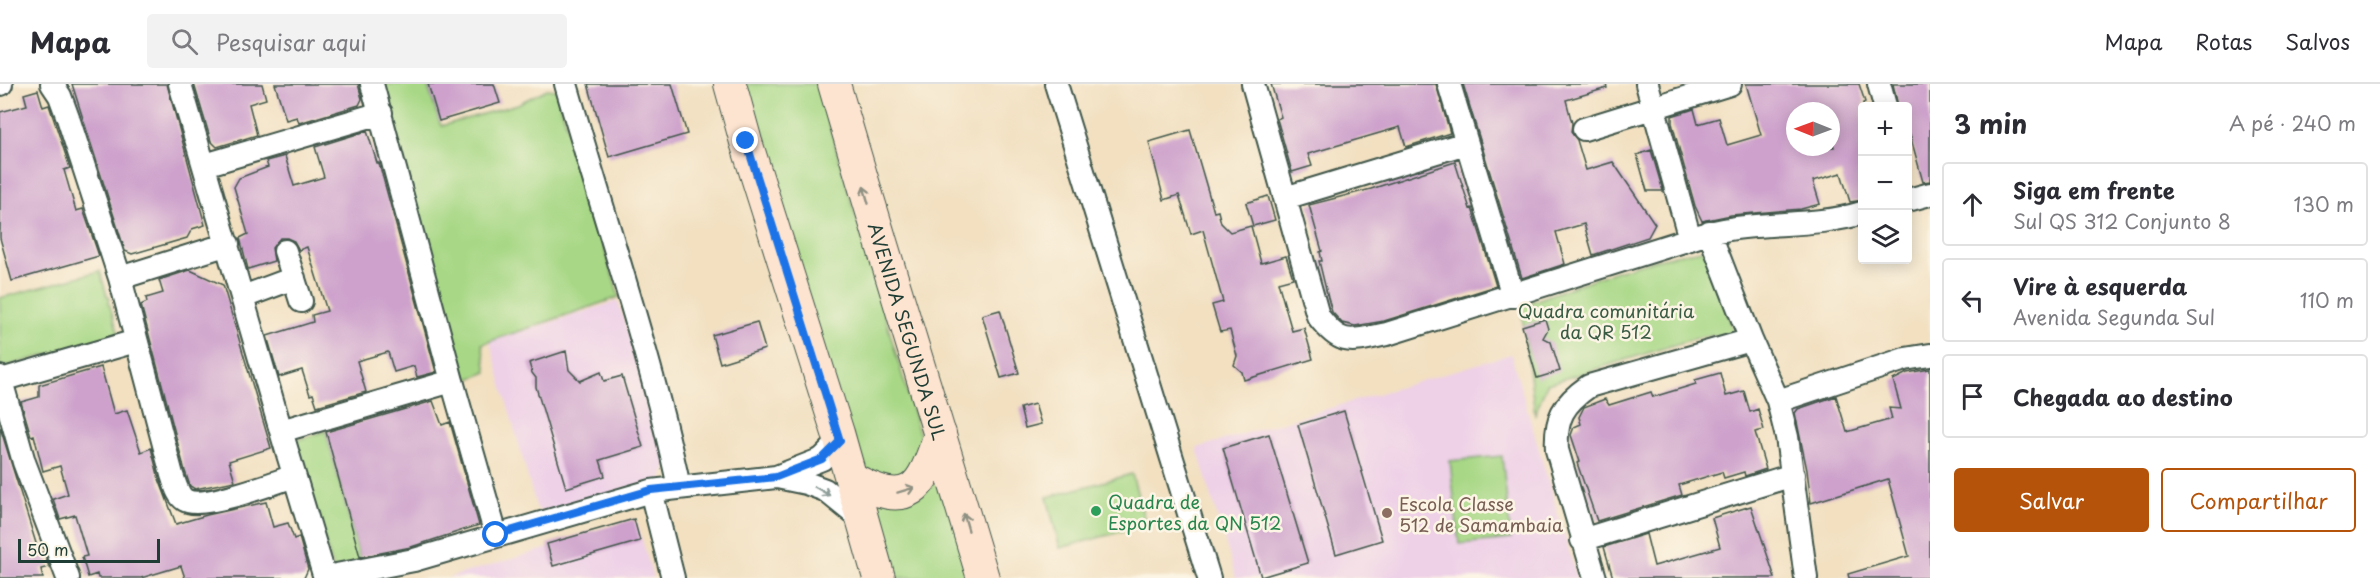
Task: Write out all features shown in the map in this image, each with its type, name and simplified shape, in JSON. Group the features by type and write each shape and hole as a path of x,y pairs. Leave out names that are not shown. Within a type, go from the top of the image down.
{"main road":[{"path":"730,84 840,441 879,578"},
{"name":"AVENIDA SEGUNDA SUL","path":"834,84 983,578"},
{"path":"851,478 868,488 885,492 902,492 912,489 925,476 940,434"}],"street":[{"path":"52,84 60,96 68,118 120,278 172,475 181,496 186,501 194,503 214,500 294,476"},
{"path":"180,84 325,578 414,560 651,490 776,477 822,459 840,441"},
{"path":"372,84 496,535"},
{"path":"566,84 672,451 679,487"},
{"path":"1056,84 1209,578"},
{"path":"1253,84 1318,316 1330,332 1341,339 1357,340 1387,334 1700,236 1822,223 1858,214"},
{"path":"1449,84 1513,296"},
{"path":"1647,84 1653,107 1700,236 1778,401 1787,437 1806,578"},
{"path":"1584,129 1730,84"},
{"path":"1879,84 1884,102"},
{"path":"205,165 381,113"},
{"path":"1285,198 1466,143"},
{"path":"120,278 228,244"},
{"path":"285,251 301,301"},
{"path":"243,297 294,278"},
{"path":"1595,578 1557,450 1558,425 1562,411 1573,397 1589,386 1751,340"},
{"path":"68,578 24,462 1,378 136,341"},
{"path":"1778,401 1905,359 1930,355"},
{"path":"281,431 452,381"},
{"path":"1582,540 1793,475"},
{"path":"776,477 806,483 825,490 862,520"},
{"path":"651,490 673,578"}],"shaded area":[{"path":"618,301 668,460 661,483 542,514 536,506 490,342"},
{"name":"Escola Classe 512 de Samambaia","path":"1511,354 1577,578 1236,578 1197,448"},
{"path":"637,522 653,578 447,578"}],"green space":[{"path":"378,84 427,84 441,126 518,104 547,89 556,90 619,297 482,344 487,372 462,382"},
{"path":"737,84 817,84 920,436 919,460 895,487 864,479"},
{"name":"Quadra comunitária da QR 512","path":"1702,250 1712,256 1734,335 1703,336 1547,384 1535,414 1521,306 1632,266"},
{"path":"100,271 107,296 110,297 109,303 119,335 0,368 0,298"},
{"path":"326,431 361,563 334,571 296,447 297,440"},
{"path":"1502,456 1511,539 1459,544 1450,461"},
{"path":"940,474 970,578 888,578 864,497"},
{"name":"Quadra de Esportes da QN 512","path":"1132,474 1146,525 1060,548 1047,497"}],"building":[{"path":"72,84 167,84 205,225 192,229 187,238 132,254 125,251"},
{"path":"194,84 262,84 266,99 249,104 257,135 217,147 211,141"},
{"path":"275,84 358,84 362,99 359,105 299,123 297,117 286,120"},
{"path":"428,84 494,84 500,103 439,121"},
{"path":"588,84 672,84 687,134 609,157"},
{"path":"1271,84 1436,84 1450,133 1406,147 1400,127 1308,154 1312,166 1292,172 1277,119 1281,117"},
{"path":"1463,84 1606,84 1607,88 1566,100 1572,123 1571,132 1577,140 1586,170 1613,162 1655,224 1648,237 1593,255 1584,224 1556,232 1565,264 1522,278"},
{"path":"1746,84 1859,84 1865,102 1858,102 1858,201 1850,202 1841,173 1813,181 1820,204 1801,209 1731,215 1702,221 1695,206 1672,116 1694,109 1698,124 1719,118 1727,145 1761,135"},
{"path":"1893,84 1930,84 1930,181 1923,182 1912,142 1912,102 1897,102"},
{"path":"38,90 43,107 49,105 70,168 64,170 76,211 83,209 99,256 12,281 0,238 0,112 27,105 24,94"},
{"path":"1190,130 1214,212 1218,211 1221,223 1230,232 1251,226 1261,263 1286,256 1293,278 1278,282 1292,331 1304,328 1313,359 1244,380 1242,372 1234,365 1237,356 1230,330 1220,332 1212,305 1223,302 1203,230 1191,234 1179,195 1164,200 1149,142"},
{"path":"367,131 377,163 379,163 436,372 417,377 414,366 394,372 388,352 357,361 366,392 317,406 313,394 310,395 302,370 279,377 267,336 313,322 312,315 327,311 307,247 299,250 294,241 280,238 272,248 274,261 248,269 240,238 248,234 234,187 239,178 268,167 266,161 285,156 294,186 324,177 315,147"},
{"path":"1651,150 1663,191 1647,191 1637,155"},
{"path":"1455,162 1496,286 1384,321 1355,326 1342,323 1332,312 1328,298 1319,261 1322,261 1320,252 1322,251 1309,205 1371,189"},
{"path":"1268,196 1275,220 1253,226 1246,203"},
{"path":"190,270 223,285 271,448 229,461 235,481 195,489 190,486 185,471 141,305 147,302 146,298 163,293 159,280"},
{"path":"1000,310 1019,373 1001,378 982,315"},
{"path":"1545,319 1548,329 1543,338 1551,342 1560,371 1537,378 1522,326"},
{"path":"757,322 765,349 720,363 712,335"},
{"path":"566,351 569,370 580,381 601,372 604,381 622,376 643,447 600,460 605,476 566,488 536,387 536,378 529,363"},
{"path":"101,367 114,414 127,410 141,452 151,448 159,479 176,524 266,502 273,527 288,523 294,539 299,537 308,569 304,578 185,578 181,566 141,578 98,578 97,574 88,577 82,557 87,556 75,515 60,519 53,499 68,494 60,466 43,471 34,435 31,436 21,402 39,397 39,385"},
{"path":"1930,369 1930,578 1849,578 1848,574 1909,556 1888,479 1811,503 1807,470 1795,413 1798,409 1836,396 1847,432 1892,419 1889,408 1901,409 1893,380 1907,373"},
{"path":"1720,373 1726,396 1744,391 1750,412 1758,409 1764,430 1755,432 1766,469 1745,476 1744,472 1724,478 1722,472 1679,485 1682,495 1597,521 1577,463 1580,462 1571,435 1574,427 1581,424 1579,417 1584,407 1605,399 1609,405 1651,392 1653,397 1696,384 1695,380"},
{"path":"433,401 442,425 450,422 479,525 411,547 360,557 326,432"},
{"path":"1035,404 1041,424 1025,428 1020,408"},
{"path":"1344,411 1382,540 1336,554 1298,425"},
{"path":"0,427 39,553 44,552 49,567 41,569 43,578 0,578"},
{"path":"1269,434 1308,563 1261,577 1223,448"},
{"path":"1751,506 1775,578 1613,578 1604,547 1646,534 1654,566 1720,547 1712,518"},
{"path":"634,519 640,541 553,566 547,544"}],"place":[{"name":"Quadra de Esportes da QN 512","path":"1096,511"},
{"name":"Escola Classe 512 de Samambaia","path":"1387,513"}],"route":[{"path":"496,535 651,490 776,477 812,465 822,459 840,441 746,141"}]}
